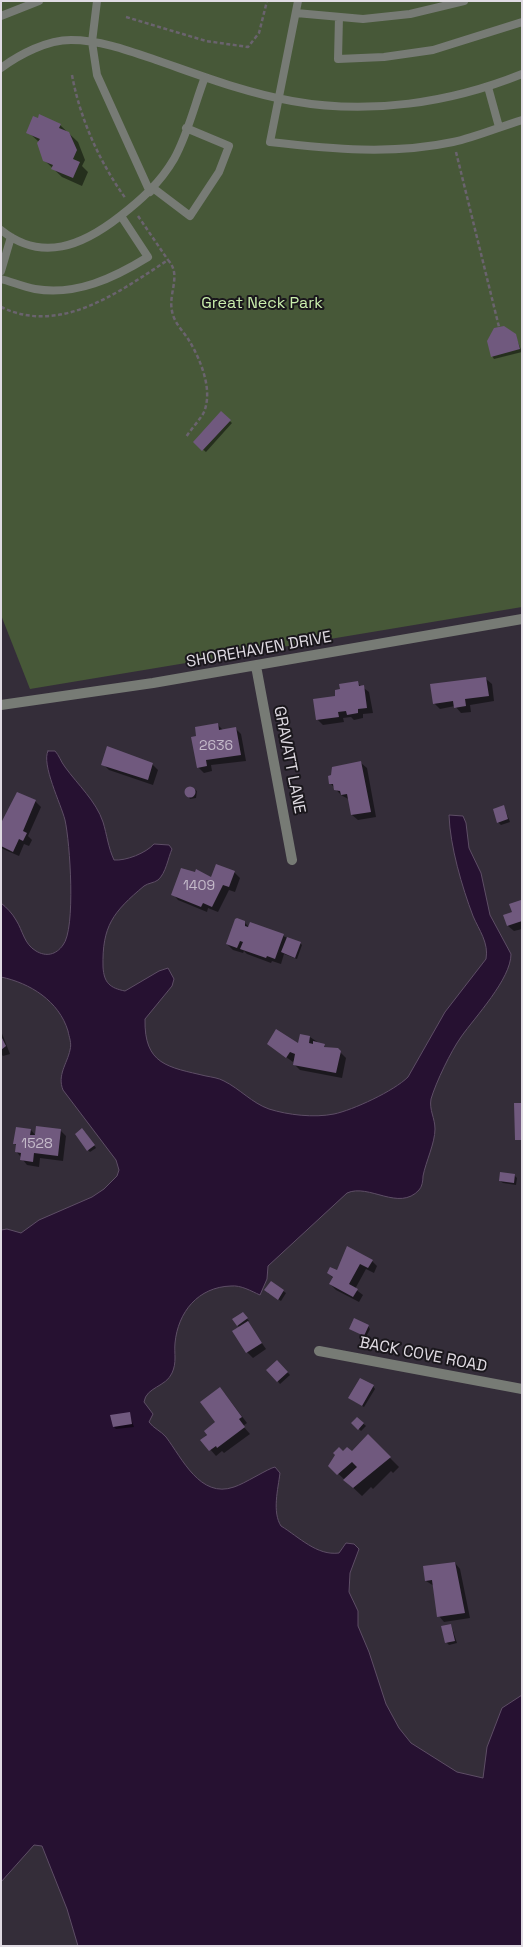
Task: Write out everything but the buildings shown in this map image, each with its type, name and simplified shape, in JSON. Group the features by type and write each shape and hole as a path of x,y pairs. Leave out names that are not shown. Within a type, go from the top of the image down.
{"street":[{"name":"SHOREHAVEN DRIVE","path":"1,705 256,666 522,620"},
{"name":"GRAVATT LANE","path":"256,666 292,860"},
{"name":"BACK COVE ROAD","path":"318,1351 522,1389"}],"lane":[{"path":"1,16 39,1"},
{"path":"97,1 92,42 97,75 151,190 190,216 219,172 229,146 186,128"},
{"path":"298,1 270,142 344,150 385,150 454,142 522,120"},
{"path":"296,13 363,19 410,14 464,1"},
{"path":"339,17 338,59 384,57 433,50 522,22"},
{"path":"2,64 60,41 92,42 120,48 205,77 280,99 346,106 385,106 426,101 488,86 522,74"},
{"path":"1,230 37,247 70,245 86,240 132,208 151,190 175,157 205,77"},
{"path":"488,86 499,127"},
{"path":"1,279 35,289 66,289 100,283 122,273 148,257 121,216"},
{"path":"1,271 11,236"}],"path":[{"path":"126,17 206,41 248,47 260,33 267,1"},
{"path":"72,75 77,102 107,170 174,266 176,280 172,293 172,312 198,359 206,384 208,398 203,413 186,437"},
{"path":"454,142 499,327"},
{"path":"1,307 34,316 82,309 116,295 168,260"}],"green space":[{"name":"Great Neck Park","path":"1,1 522,1 522,607 30,689 1,615"}],"shaded area":[{"path":"48,751 55,751 96,807 103,822 114,860 136,856 154,844 169,845 172,849 161,877 144,886 117,912 107,930 103,953 106,981 115,988 125,991 159,971 168,968 174,979 172,986 145,1019 149,1046 154,1055 161,1061 180,1070 222,1080 263,1106 284,1113 310,1116 334,1114 373,1099 402,1082 408,1077 445,1012 486,959 485,942 473,916 457,866 449,815 463,816 466,823 469,848 481,873 490,915 511,954 505,975 499,986 457,1043 433,1092 431,1110 435,1134 421,1187 411,1196 402,1198 393,1198 365,1191 347,1193 268,1266 267,1279 260,1295 242,1287 231,1286 219,1287 200,1296 192,1303 180,1321 175,1343 175,1362 172,1373 169,1378 148,1393 144,1402 153,1414 149,1422 166,1437 193,1474 202,1482 211,1487 222,1489 234,1487 275,1467 280,1473 276,1507 281,1526 308,1545 323,1552 339,1553 346,1543 354,1544 359,1549 350,1573 349,1592 358,1611 358,1626 369,1652 386,1704 399,1728 411,1743 457,1772 483,1778 487,1747 502,1708 522,1695 522,1946 78,1946 67,1909 42,1846 34,1845 1,1882 1,1230 7,1229 21,1233 39,1220 92,1197 104,1189 117,1176 119,1170 116,1160 61,1085 62,1074 71,1045 64,1020 42,995 22,984 1,977 1,903 14,917 29,945 43,954 54,953 63,945 70,922 69,847 65,820 47,765"}]}
